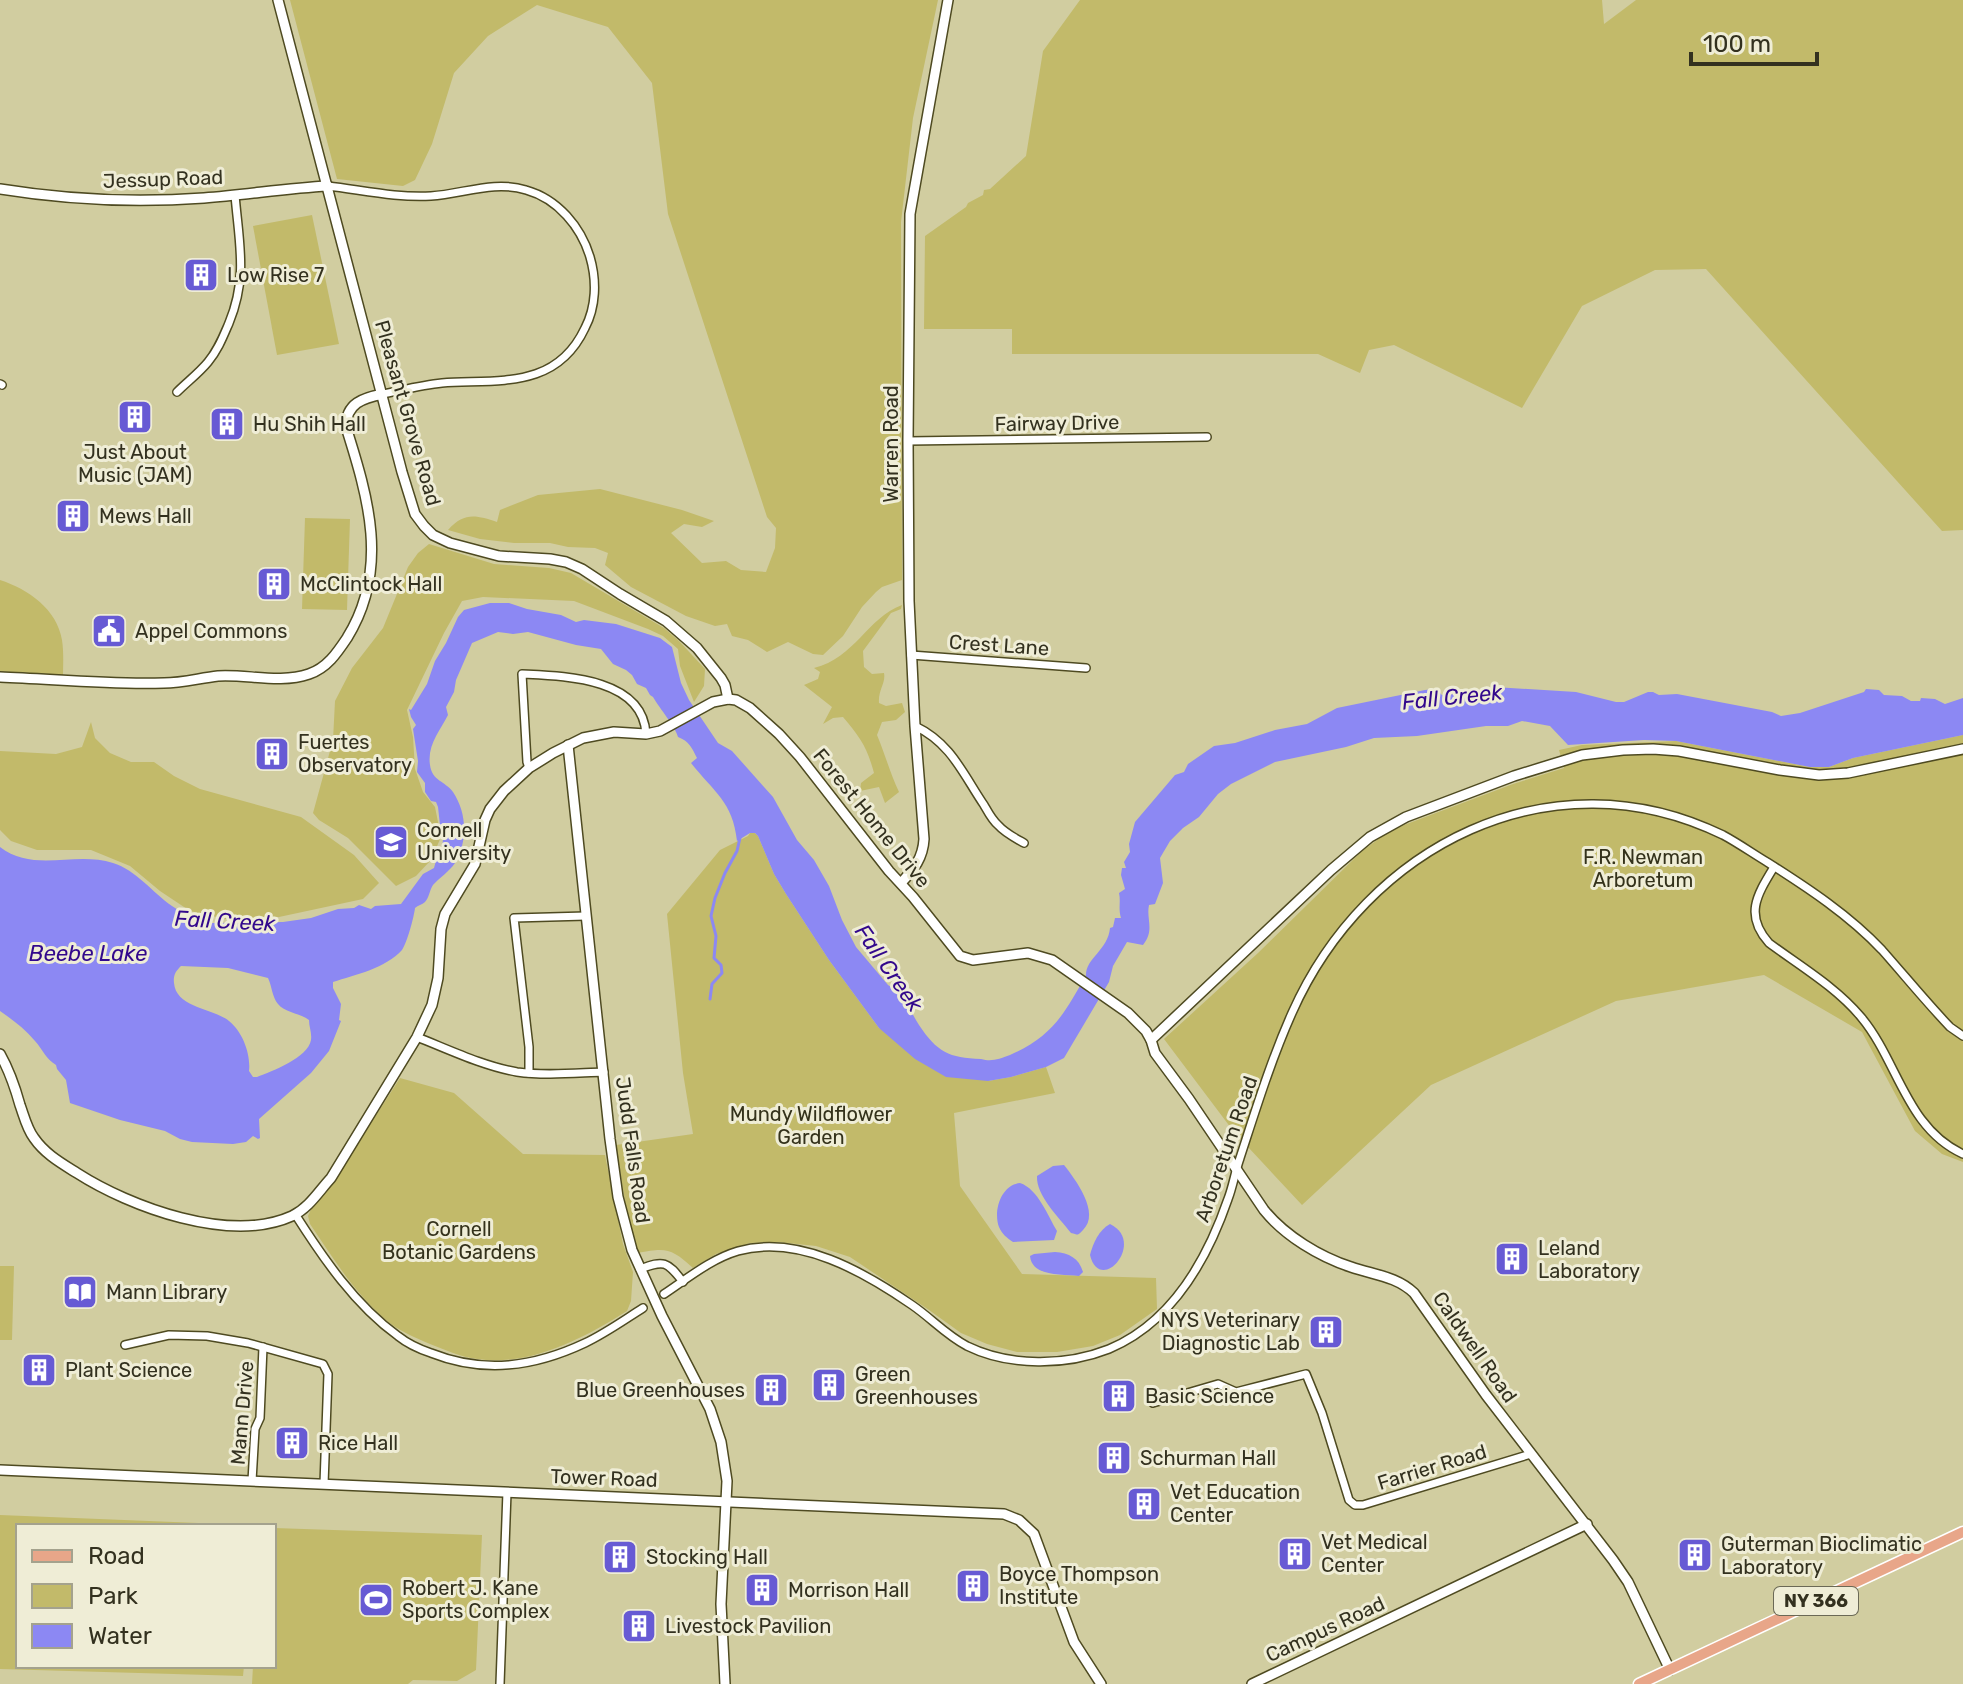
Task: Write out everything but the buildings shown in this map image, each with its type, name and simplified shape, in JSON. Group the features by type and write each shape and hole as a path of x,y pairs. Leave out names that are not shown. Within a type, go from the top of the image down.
{"main road":[{"name":"NY 366","path":"1639,1684 1963,1532"}],"street":[{"name":"Pleasant Grove Road","path":"278,0 415,514 440,539 475,551 550,559 582,569 666,621 687,639 721,678 728,699"},
{"name":"Warren Road","path":"901,883 917,865 924,846 911,655 908,441 910,214 948,0"},
{"path":"0,677 164,683 219,676 298,677 320,670 339,650 364,604 371,561 365,488 346,427 352,406 361,399 427,385 475,384 521,378 555,365 575,346 589,321 595,284 582,234 551,201 527,190 501,185 419,197 328,186"},
{"name":"Jessup Road","path":"0,189 122,201 201,198 328,186"},
{"path":"177,392 213,355 238,299 242,271 235,195"},
{"name":"Fairway Drive","path":"908,441 1207,437"},
{"name":"Crest Lane","path":"911,655 1086,668"},
{"path":"529,768 522,674 563,676 595,681 609,687 632,703 644,721 646,734"},
{"path":"0,1054 33,1137 55,1159 94,1184 148,1209 215,1223 249,1225 295,1214 317,1196 331,1178 417,1037 432,1005 445,914 475,864 485,820 504,791 529,768 583,738 599,734 646,734 668,728 705,706 728,699"},
{"name":"Forest Home Drive","path":"728,699 750,708 779,734 960,956 973,960 1028,953 1052,960 1120,1008 1136,1021 1151,1040"},
{"path":"915,726 931,735 949,752 998,825 1024,843"},
{"name":"Judd Falls Road","path":"568,745 618,1197 632,1250 716,1423 725,1462 727,1501 721,1604 725,1684"},
{"path":"1151,1040 1370,837 1406,817 1514,776 1582,755 1623,750 1653,749 1704,754 1819,775 1848,773 1963,749"},
{"name":"Arboretum Road","path":"664,1294 720,1258 764,1246 805,1252 834,1261 910,1303 942,1330 971,1348 1000,1357 1047,1361 1087,1356 1140,1332 1168,1308 1195,1271 1209,1245 1229,1198 1274,1057 1294,1009 1322,959 1369,901 1398,874 1436,847 1493,820 1522,812 1568,805 1614,804 1672,815 1727,837 1844,915 1880,948 1950,1027 1963,1036"},
{"path":"1774,867 1756,902 1755,920 1763,936 1837,994 1861,1017 1880,1044 1924,1125 1940,1140 1963,1154"},
{"path":"529,1073 529,1047 514,918 586,916"},
{"path":"417,1037 501,1068 529,1073 604,1072"},
{"name":"Caldwell Road","path":"1151,1040 1155,1053 1236,1169 1268,1214 1286,1232 1339,1263 1394,1279 1411,1289 1423,1303 1478,1385 1587,1524 1628,1582 1670,1670"},
{"path":"295,1214 333,1270 369,1311 398,1337 448,1360 494,1367 559,1354 585,1343 643,1308"},
{"path":"640,1269 663,1263 673,1268 683,1282"},
{"name":"Mann Drive","path":"125,1345 169,1335 227,1339 323,1364 328,1374 324,1484"},
{"name":"Mann Drive","path":"252,1481 255,1429 260,1418 263,1347"},
{"name":"Farrier Road","path":"1153,1403 1218,1384 1236,1392 1306,1374 1322,1413 1349,1500 1355,1505 1531,1454"},
{"name":"Tower Road","path":"0,1470 997,1513 1013,1517 1034,1534 1074,1642 1101,1684"},
{"path":"500,1684 507,1492"},
{"name":"Campus Road","path":"1252,1684 1587,1524"}],"green space":[{"path":"290,0 938,0 913,118 901,222 902,580 876,592 843,636 823,655 813,654 788,642 767,652 748,640 732,636 727,624 715,626 686,616 631,587 605,565 608,553 595,548 480,539 448,530 459,520 471,517 497,522 500,510 538,495 600,489 714,521 702,527 684,524 671,533 702,563 726,561 741,570 766,572 775,548 776,528 767,517 668,214 652,83 608,27 537,5 488,36 454,73 432,144 415,180 403,186 337,179"},
{"path":"1080,0 1602,0 1604,24 1636,0 1963,0 1963,530 1942,531 1706,269 1655,270 1582,306 1522,408 1394,345 1369,350 1360,373 1318,354 1012,354 1012,329 924,329 925,236 983,195 984,190 990,189 1026,156 1043,51"},
{"path":"312,215 339,344 277,355 253,226"},
{"path":"305,518 350,519 347,610 302,609"},
{"path":"429,544 494,564 549,568 571,573 664,628 705,669 704,686 694,702 680,666 678,649 663,636 574,601 483,597 462,601 407,710 415,769 423,792 435,807 441,837 431,860 416,876 396,886 348,838 313,813 333,740 335,701 352,668 383,628 408,567"},
{"path":"0,580 31,595 54,619 62,640 63,680 0,677"},
{"path":"902,605 901,609 891,613 863,651 864,667 872,674 884,673 879,703 886,706 902,703 905,712 896,720 882,722 877,735 899,792 885,803 879,787 860,791 861,783 874,773 858,737 843,717 823,724 832,707 804,685 818,679 820,672 814,668 840,656 879,619"},
{"path":"91,722 95,738 110,753 131,762 154,762 200,789 301,817 354,855 379,883 363,899 279,917 231,920 190,911 130,866 91,850 37,850 11,841 0,830 0,751 56,754 82,747"},
{"name":"F.R. Newman Arboretum","path":"1963,735 1963,1162 1942,1154 1915,1131 1862,1032 1764,975 1616,1001 1431,1085 1302,1205 1234,1132 1164,1039 1361,852 1381,837 1404,825 1564,768 1559,750 1582,745 1676,741 1810,767 1829,767 1853,758"},
{"name":"Mundy Wildflower Garden","path":"750,833 758,836 786,894 879,1028 988,1081 1046,1067 1055,1093 954,1113 960,1186 1022,1274 1156,1278 1157,1309 1120,1335 1093,1346 1057,1352 1017,1352 961,1333 850,1257 816,1246 750,1243 716,1254 693,1268 668,1251 638,1253 626,1208 616,1145 693,1134 683,1073 667,914 720,850"},
{"name":"Cornell Botanic Gardens","path":"400,1078 454,1093 523,1154 605,1155 623,1244 633,1272 631,1301 627,1311 556,1348 517,1359 497,1360 465,1357 430,1344 397,1328 375,1310 336,1263 308,1216"},
{"path":"0,1266 14,1266 12,1340 0,1340"},
{"path":"0,1515 223,1524 16,1524 16,1668 244,1668 243,1676 0,1669"},
{"name":"Robert J. Kane Sports Complex","path":"276,1528 482,1535 476,1670 457,1681 252,1684 253,1668 276,1668"}],"water":[{"path":"490,603 509,603 561,615 576,622 616,624 660,638 672,647 681,683 689,700 718,743 732,751 773,797 797,840 814,860 829,886 856,947 888,985 905,996 919,1025 932,1042 952,1055 989,1060 1010,1055 1037,1040 1064,1012 1086,975 1089,964 1105,942 1115,918 1121,918 1119,893 1125,889 1122,868 1126,868 1124,862 1130,852 1135,822 1175,775 1184,772 1188,764 1214,746 1307,724 1337,708 1425,690 1436,689 1442,695 1484,692 1494,687 1576,692 1616,702 1648,692 1677,694 1781,716 1800,713 1866,689 1879,690 1884,695 1902,696 1911,701 1935,699 1945,704 1963,698 1963,735 1853,758 1829,767 1810,767 1676,741 1568,745 1550,726 1522,721 1508,726 1374,738 1275,762 1231,784 1170,841 1160,858 1163,883 1155,904 1149,905 1147,940 1143,945 1127,942 1113,966 1109,982 1064,1058 1046,1067 988,1081 946,1077 915,1059 879,1028 786,894 758,836 750,833 737,841 727,807 691,763 697,758 692,748 678,737 653,697 646,688 637,684 632,675 613,664 601,649 528,632 498,632 472,643 446,707 448,715 430,751 433,774 453,792 461,809 464,836 459,854 453,866 433,885 425,902 415,908 402,950 379,966 333,982 341,1004 341,1021 329,1051 311,1073 259,1119 260,1138 253,1136 246,1142 233,1144 192,1142 70,1103 66,1080 56,1065 27,1033 0,1011 0,847 26,859 84,859 113,863 137,876 177,909 211,923 283,922 359,905 371,909 401,904 423,874 434,868 437,857 442,853 443,838 438,807 425,792 425,783 417,772 413,729 416,725 409,709 427,684 435,661 464,610","holes":["181,966 228,968 268,978 278,1004 309,1020 311,1040 297,1058 253,1077 249,1071 245,1044 234,1026 222,1017 188,1003 176,991 174,978"]},
{"path":"1064,1165 1080,1187 1088,1206 1088,1223 1078,1234 1071,1233 1055,1213 1044,1199 1038,1184 1037,1176 1053,1166"},
{"path":"1020,1183 1032,1191 1042,1204 1057,1231 1054,1240 1013,1242 1000,1229 997,1214 1000,1200 1008,1188"},
{"path":"1110,1224 1120,1232 1124,1242 1123,1253 1118,1262 1103,1270 1095,1266 1090,1255 1097,1237"},
{"path":"1055,1252 1073,1257 1083,1272 1079,1276 1049,1273 1032,1263 1030,1256 1034,1254"}],"waterway":[{"path":"710,999 712,984 722,973 721,965 714,958 716,936 711,916 715,898 740,838"}],"place":[{"name":"Low Rise 7","path":"201,275"},
{"name":"Just About Music (JAM)","path":"135,417"},
{"name":"Hu Shih Hall","path":"227,424"},
{"name":"Mews Hall","path":"73,516"},
{"name":"McClintock Hall","path":"274,584"},
{"name":"Appel Commons","path":"109,631"},
{"name":"Fuertes Observatory","path":"272,754"},
{"name":"Cornell University","path":"391,842"},
{"name":"Leland Laboratory","path":"1512,1259"},
{"name":"Mann Library","path":"80,1292"},
{"name":"NYS Veterinary Diagnostic Lab","path":"1326,1332"},
{"name":"Plant Science","path":"39,1370"},
{"name":"Green Greenhouses","path":"829,1385"},
{"name":"Blue Greenhouses","path":"771,1390"},
{"name":"Basic Science","path":"1119,1396"},
{"name":"Rice Hall","path":"292,1443"},
{"name":"Schurman Hall","path":"1114,1458"},
{"name":"Vet Education Center","path":"1144,1504"},
{"name":"Vet Medical Center","path":"1295,1554"},
{"name":"Guterman Bioclimatic Laboratory","path":"1695,1555"},
{"name":"Stocking Hall","path":"620,1557"},
{"name":"Boyce Thompson Institute","path":"973,1586"},
{"name":"Morrison Hall","path":"762,1590"},
{"name":"Robert J. Kane Sports Complex","path":"376,1600"},
{"name":"Livestock Pavilion","path":"639,1626"}],"water label":[{"name":"Fall Creek","path":"1452,697"},
{"name":"Fall Creek","path":"225,921"},
{"name":"Beebe Lake","path":"88,953"},
{"name":"Fall Creek","path":"889,968"}]}
